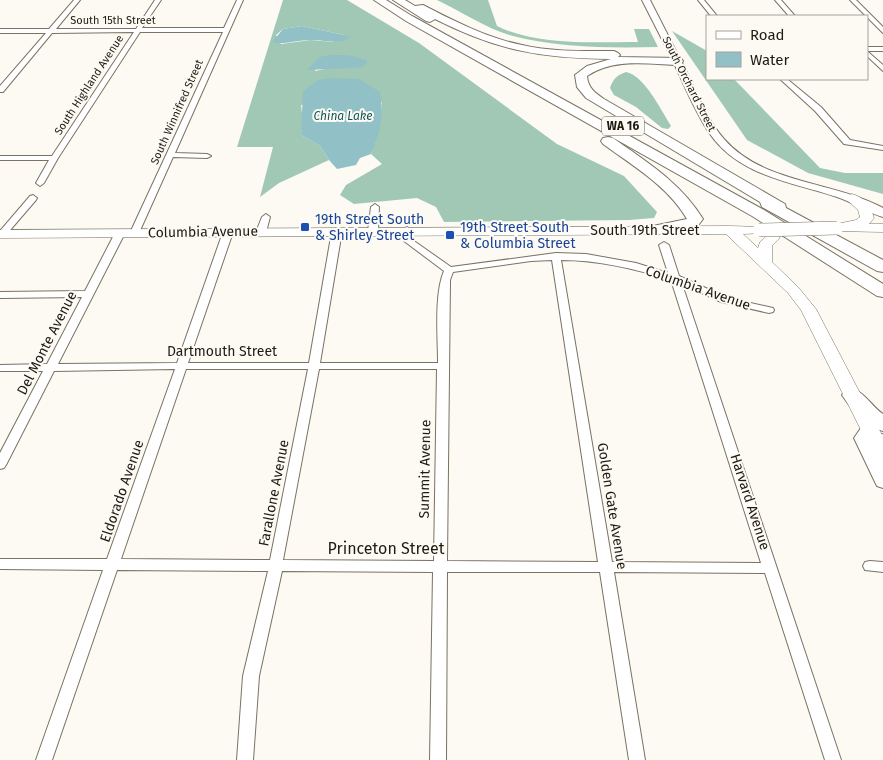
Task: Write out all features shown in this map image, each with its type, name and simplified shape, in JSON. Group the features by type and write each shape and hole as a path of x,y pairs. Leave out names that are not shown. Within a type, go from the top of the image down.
{"highway":[{"name":"WA 16","path":"379,0 759,221 883,280"},
{"name":"WA 16","path":"398,0 460,38 883,267"},
{"path":"406,0 490,41 516,50 570,56 605,57 633,57 673,53"},
{"path":"410,19 579,120 661,180 680,198 695,219 691,224 654,230"},
{"path":"673,53 662,51 602,64 588,69 581,75 580,83 588,94 610,108 851,248"},
{"path":"633,57 669,65 684,74"},
{"path":"759,221 883,292"},
{"path":"852,395 868,414 880,440"}],"main road":[{"name":"South Orchard Street","path":"673,53 712,128 724,146 736,155 773,173 852,198 881,211"},
{"path":"844,228 867,218 865,209 852,198"},
{"name":"South 19th Street","path":"407,230 730,230 759,221 797,229 883,228"},
{"path":"765,261 765,245 773,238 797,229"},
{"name":"Columbia Avenue","path":"1,234 407,230"},
{"path":"730,230 765,261 793,290 808,309 852,395"},
{"path":"880,440 862,438 883,482"}],"street":[{"path":"0,90 77,0"},
{"name":"South Highland Avenue","path":"40,183 54,158 158,0"},
{"name":"South Winnifred Street","path":"127,233 170,156 240,0"},
{"name":"South Orchard Street","path":"646,0 673,53"},
{"path":"701,0 713,15"},
{"path":"778,0 791,15"},
{"path":"853,0 868,15"},
{"path":"868,16 883,31"},
{"name":"South 15th Street","path":"0,31 226,30"},
{"path":"868,49 883,49"},
{"path":"868,54 883,69"},
{"path":"784,80 818,109 841,137 852,144 883,148"},
{"path":"170,156 207,156"},
{"path":"0,158 54,158"},
{"path":"1,234 33,198"},
{"path":"373,231 375,207"},
{"path":"261,232 266,217"},
{"path":"407,230 407,239 411,243 449,270"},
{"name":"Farallone Avenue","path":"245,760 247,704 252,666 272,588 314,366 337,231"},
{"name":"Eldorado Avenue","path":"44,760 228,232"},
{"name":"Del Monte Avenue","path":"2,458 89,294 127,233"},
{"name":"Harvard Avenue","path":"664,245 833,760"},
{"name":"Columbia Avenue","path":"449,270 556,256 586,258 620,263 676,279 725,300 769,310"},
{"name":"Golden Gate Avenue","path":"556,256 636,760"},
{"name":"Summit Avenue","path":"438,760 444,294 445,280 449,270"},
{"path":"0,295 89,294"},
{"name":"Dartmouth Street","path":"0,368 444,366"},
{"name":"Princeton Street","path":"0,564 771,568"}],"green space":[{"path":"283,0 347,0 419,43 557,144 624,176 657,212 654,218 629,220 444,222 436,207 417,198 354,204 340,195 346,185 382,164 371,154 378,135 382,102 301,105 303,121 301,135 320,146 329,160 279,183 260,197 273,147 237,147","holes":["302,26 344,35 333,42 311,40 281,44 276,35 283,29","319,57 354,68 330,68 315,71"]},
{"path":"437,0 488,0 497,26 530,37 566,42 638,42 634,29 649,29 658,47 586,46 531,40 494,29"},
{"path":"672,31 706,50 706,80 735,80 820,168 845,173 883,173 883,194 808,173 747,140"},
{"path":"626,72 639,79 652,94 671,126 668,129 662,128 636,107 614,95 610,88 612,82"}],"water":[{"path":"302,26 350,37 336,42 311,40 275,43 273,41 283,29"},
{"path":"348,55 367,60 367,63 363,67 307,70 319,57"},
{"name":"China Lake","path":"330,78 359,79 380,92 381,100 382,115 371,154 360,158 356,165 337,169 320,146 301,135 303,91 318,80"}],"place":[{"name":"19th Street South & Shirley Street","path":"305,227"},
{"name":"19th Street South & Columbia Street","path":"450,235"}]}
